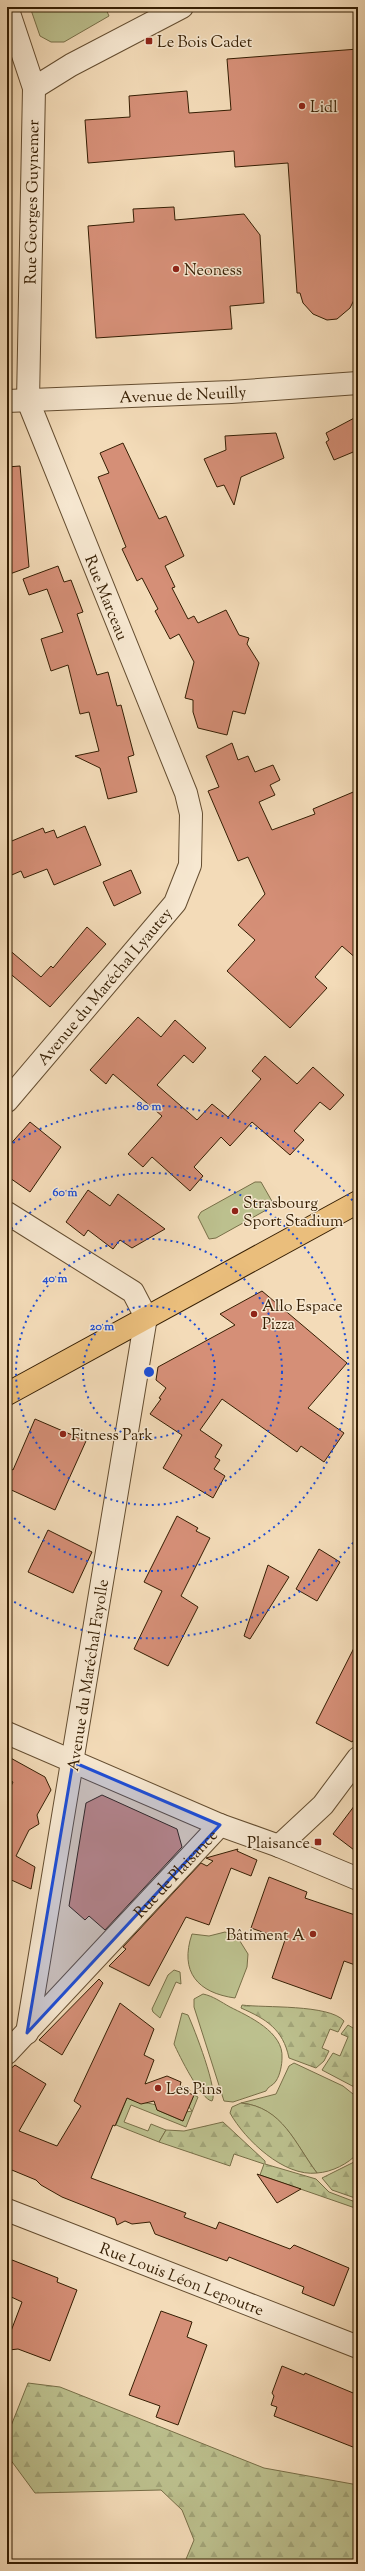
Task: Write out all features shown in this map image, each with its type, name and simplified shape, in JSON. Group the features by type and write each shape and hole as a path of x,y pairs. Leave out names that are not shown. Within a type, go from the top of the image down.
{"main road":[{"path":"7,1394 358,1202"}],"street":[{"name":"Rue Georges Guynemer","path":"7,7 34,88 17,401"},
{"path":"34,88 71,65 182,7"},
{"name":"Avenue de Neuilly","path":"17,401 231,392 358,383"},
{"name":"Rue Marceau","path":"17,401 186,793"},
{"name":"Avenue du Maréchal Lyautey","path":"7,1101 175,904 190,865 191,814 186,793"},
{"path":"7,1214 133,1292 146,1317"},
{"name":"Avenue du Maréchal Fayolle","path":"27,2033 146,1317"},
{"path":"7,1733 220,1826"},
{"path":"279,1846 323,1805 358,1758"},
{"name":"Rue de Plaisance","path":"7,2053 220,1826 279,1846 358,1878"},
{"name":"Rue Louis Léon Lepoutre","path":"7,2210 358,2346"}],"highlighted area":[{"path":"73,1762 220,1825 27,2033"}],"green space":[{"path":"30,7 105,7 109,16 64,42 51,42 40,36"},
{"name":"Strasbourg Sport Stadium","path":"255,1182 261,1182 273,1203 268,1209 216,1238 209,1239 198,1217 201,1212"},
{"path":"225,1932 238,1938 248,1954 247,1967 235,1998 211,1991 202,1986 190,1970 188,1959 192,1934 209,1936"},
{"path":"174,1970 180,1972 181,1984 176,1982 160,2018 153,2012 152,2009 168,1975"},
{"path":"203,1994 214,1998 255,2020 264,2026 277,2040 281,2049 282,2064 279,2076 266,2091 233,2102 224,2101 194,2007 194,1999"},
{"path":"242,2005 311,2009 336,2016 344,2021 338,2032 330,2029 322,2048 329,2051 324,2061 316,2068 289,2058 278,2032 266,2021 241,2008"},
{"path":"182,2013 188,2015 205,2060 212,2086 212,2101 207,2099 196,2085 174,2044"},
{"path":"348,2025 358,2031 358,2089 322,2070 333,2053 340,2056 348,2037 341,2034"},
{"path":"294,2063 343,2086 358,2098 358,2153 339,2167 317,2173 294,2139 277,2119 255,2106 241,2103 276,2094 289,2066"},
{"path":"194,2095 198,2097 186,2127 131,2105 124,2122 148,2131 151,2124 166,2130 159,2142 116,2125 127,2098 156,2105 157,2110 183,2121 186,2112 192,2111 189,2107"},
{"path":"241,2103 255,2106 278,2119 294,2139 317,2173 304,2173 292,2169 279,2163 255,2145 230,2113 232,2107"},
{"path":"223,2122 265,2161 265,2164 316,2179 329,2192 358,2203 358,2209 260,2175 264,2164 234,2154 230,2166 159,2142 166,2130 184,2131"},
{"path":"356,2161 358,2162 358,2199 332,2190 322,2178"},
{"path":"28,2383 60,2387 264,2468 358,2485 358,2564 184,2564 194,2540 182,2510 161,2490 35,2493 7,2455 7,2436"}],"building":[{"path":"358,49 358,292 350,308 337,319 327,320 313,314 303,303 300,293 297,293 288,163 235,167 234,151 88,163 85,120 130,117 129,96 187,91 189,113 231,110 227,59"},
{"name":"Neoness","path":"174,207 175,220 244,214 260,235 264,303 230,306 232,329 96,338 88,226 134,222 133,209"},
{"path":"358,416 358,450 334,460 326,442 329,440 326,433"},
{"path":"276,433 284,458 241,477 234,505 224,485 217,487 204,459 226,450 225,436"},
{"path":"123,443 159,519 166,516 184,556 165,566 175,587 172,588 188,619 194,616 198,623 226,610 239,635 249,638 247,644 259,663 245,714 233,711 227,735 198,728 193,712 193,700 185,698 194,662 179,634 170,639 155,611 158,609 142,578 137,581 122,549 126,547 98,477 109,473 100,453"},
{"path":"20,466 29,567 7,575 7,467"},
{"path":"58,566 64,582 71,580 83,612 77,614 97,675 108,672 117,706 121,705 134,755 128,757 137,792 108,799 100,768 75,756 99,751 89,712 80,714 68,665 51,671 41,639 63,632 47,589 29,595 23,579"},
{"path":"232,743 238,760 248,756 255,772 273,765 280,780 270,785 275,795 259,802 272,830 315,814 313,809 358,790 358,960 342,946 315,977 327,988 290,1028 227,971 255,940 238,925 265,894 248,857 238,861 208,791 219,787 206,756"},
{"path":"85,826 101,865 54,885 47,869 24,878 21,871 7,877 7,843 43,828 45,833 54,830 57,838"},
{"path":"131,870 141,893 114,906 103,882"},
{"path":"87,927 106,944 50,1007 7,971 7,948 41,977 51,966 53,968"},
{"path":"138,1017 161,1037 175,1020 206,1048 193,1063 184,1055 157,1085 197,1120 212,1104 228,1117 261,1079 252,1071 265,1056 297,1084 313,1067 344,1095 330,1110 320,1102 294,1131 304,1140 290,1155 252,1122 230,1146 221,1137 194,1167 203,1176 190,1191 152,1157 143,1167 128,1154 162,1116 113,1074 106,1084 90,1070"},
{"path":"30,1122 61,1147 30,1192 7,1176 7,1148"},
{"path":"88,1190 110,1206 118,1194 165,1229 132,1248 120,1240 113,1249 88,1230 84,1236 66,1222"},
{"path":"262,1291 347,1363 308,1408 344,1433 324,1462 301,1446 297,1452 222,1399 200,1430 222,1445 215,1457 220,1460 214,1469 225,1476 213,1498 163,1468 182,1435 150,1414 161,1399 159,1398 166,1388 156,1380 158,1367 235,1325 220,1314"},
{"path":"35,1419 86,1441 55,1510 7,1488 7,1467 13,1470"},
{"path":"177,1516 198,1528 196,1531 210,1538 181,1596 198,1607 168,1666 134,1649 162,1591 144,1582"},
{"path":"48,1530 92,1552 73,1593 28,1572"},
{"path":"319,1549 340,1562 317,1601 296,1589"},
{"path":"268,1565 289,1577 250,1639 244,1636"},
{"path":"358,1640 358,1734 352,1742 316,1723"},
{"path":"7,1756 45,1777 51,1790 37,1815 39,1824 29,1830 16,1856 35,1867 31,1889 7,1878 7,1794 13,1782 7,1779"},
{"path":"102,1795 177,1829 182,1847 105,1930 89,1916 85,1920 69,1906 86,1803"},
{"path":"358,1801 358,1853 333,1834"},
{"path":"238,1849 237,1851 257,1860 251,1876 231,1868 209,1925 186,1917 149,1986 109,1966 126,1949 123,1947 201,1863 207,1866 213,1861 206,1858"},
{"name":"Bâtiment A","path":"269,1877 307,1892 305,1898 358,1916 358,1966 344,1961 331,1999 272,1978 285,1940 251,1928"},
{"path":"99,1979 103,1983 62,2055 39,2040"},
{"path":"120,2003 154,2029 144,2055 154,2060 145,2084 167,2076 181,2082 180,2086 190,2090 188,2093 194,2095 183,2121 157,2110 154,2101 141,2104 127,2098 115,2126 113,2125 91,2178 186,2213 184,2217 216,2229 219,2222 290,2249 294,2245 349,2268 334,2306 302,2293 304,2287 229,2257 227,2261 155,2234 150,2222 132,2224 125,2221 117,2225 115,2218 62,2197 41,2185 36,2180 7,2168 7,2072 15,2065 46,2084 19,2131 57,2146 81,2106 74,2101"},
{"path":"257,2174 301,2189 277,2203"},
{"path":"7,2258 58,2278 57,2282 77,2290 50,2361 18,2349 9,2350 8,2339 22,2302 7,2295"},
{"path":"161,2311 192,2322 187,2337 207,2345 178,2425 156,2417 160,2406 129,2395"},
{"path":"282,2366 304,2375 305,2373 358,2395 358,2449 274,2416 277,2407 271,2405 274,2396 272,2393"}],"place":[{"name":"Le Bois Cadet","path":"149,41"},
{"name":"Lidl","path":"302,106"},
{"name":"Neoness","path":"176,269"},
{"name":"Strasbourg Sport Stadium","path":"235,1211"},
{"name":"Allo Espace Pizza","path":"254,1314"},
{"name":"Fitness Park","path":"63,1434"},
{"name":"Plaisance","path":"318,1842"},
{"name":"Bâtiment A","path":"313,1934"},
{"name":"Les Pins","path":"158,2088"}]}
